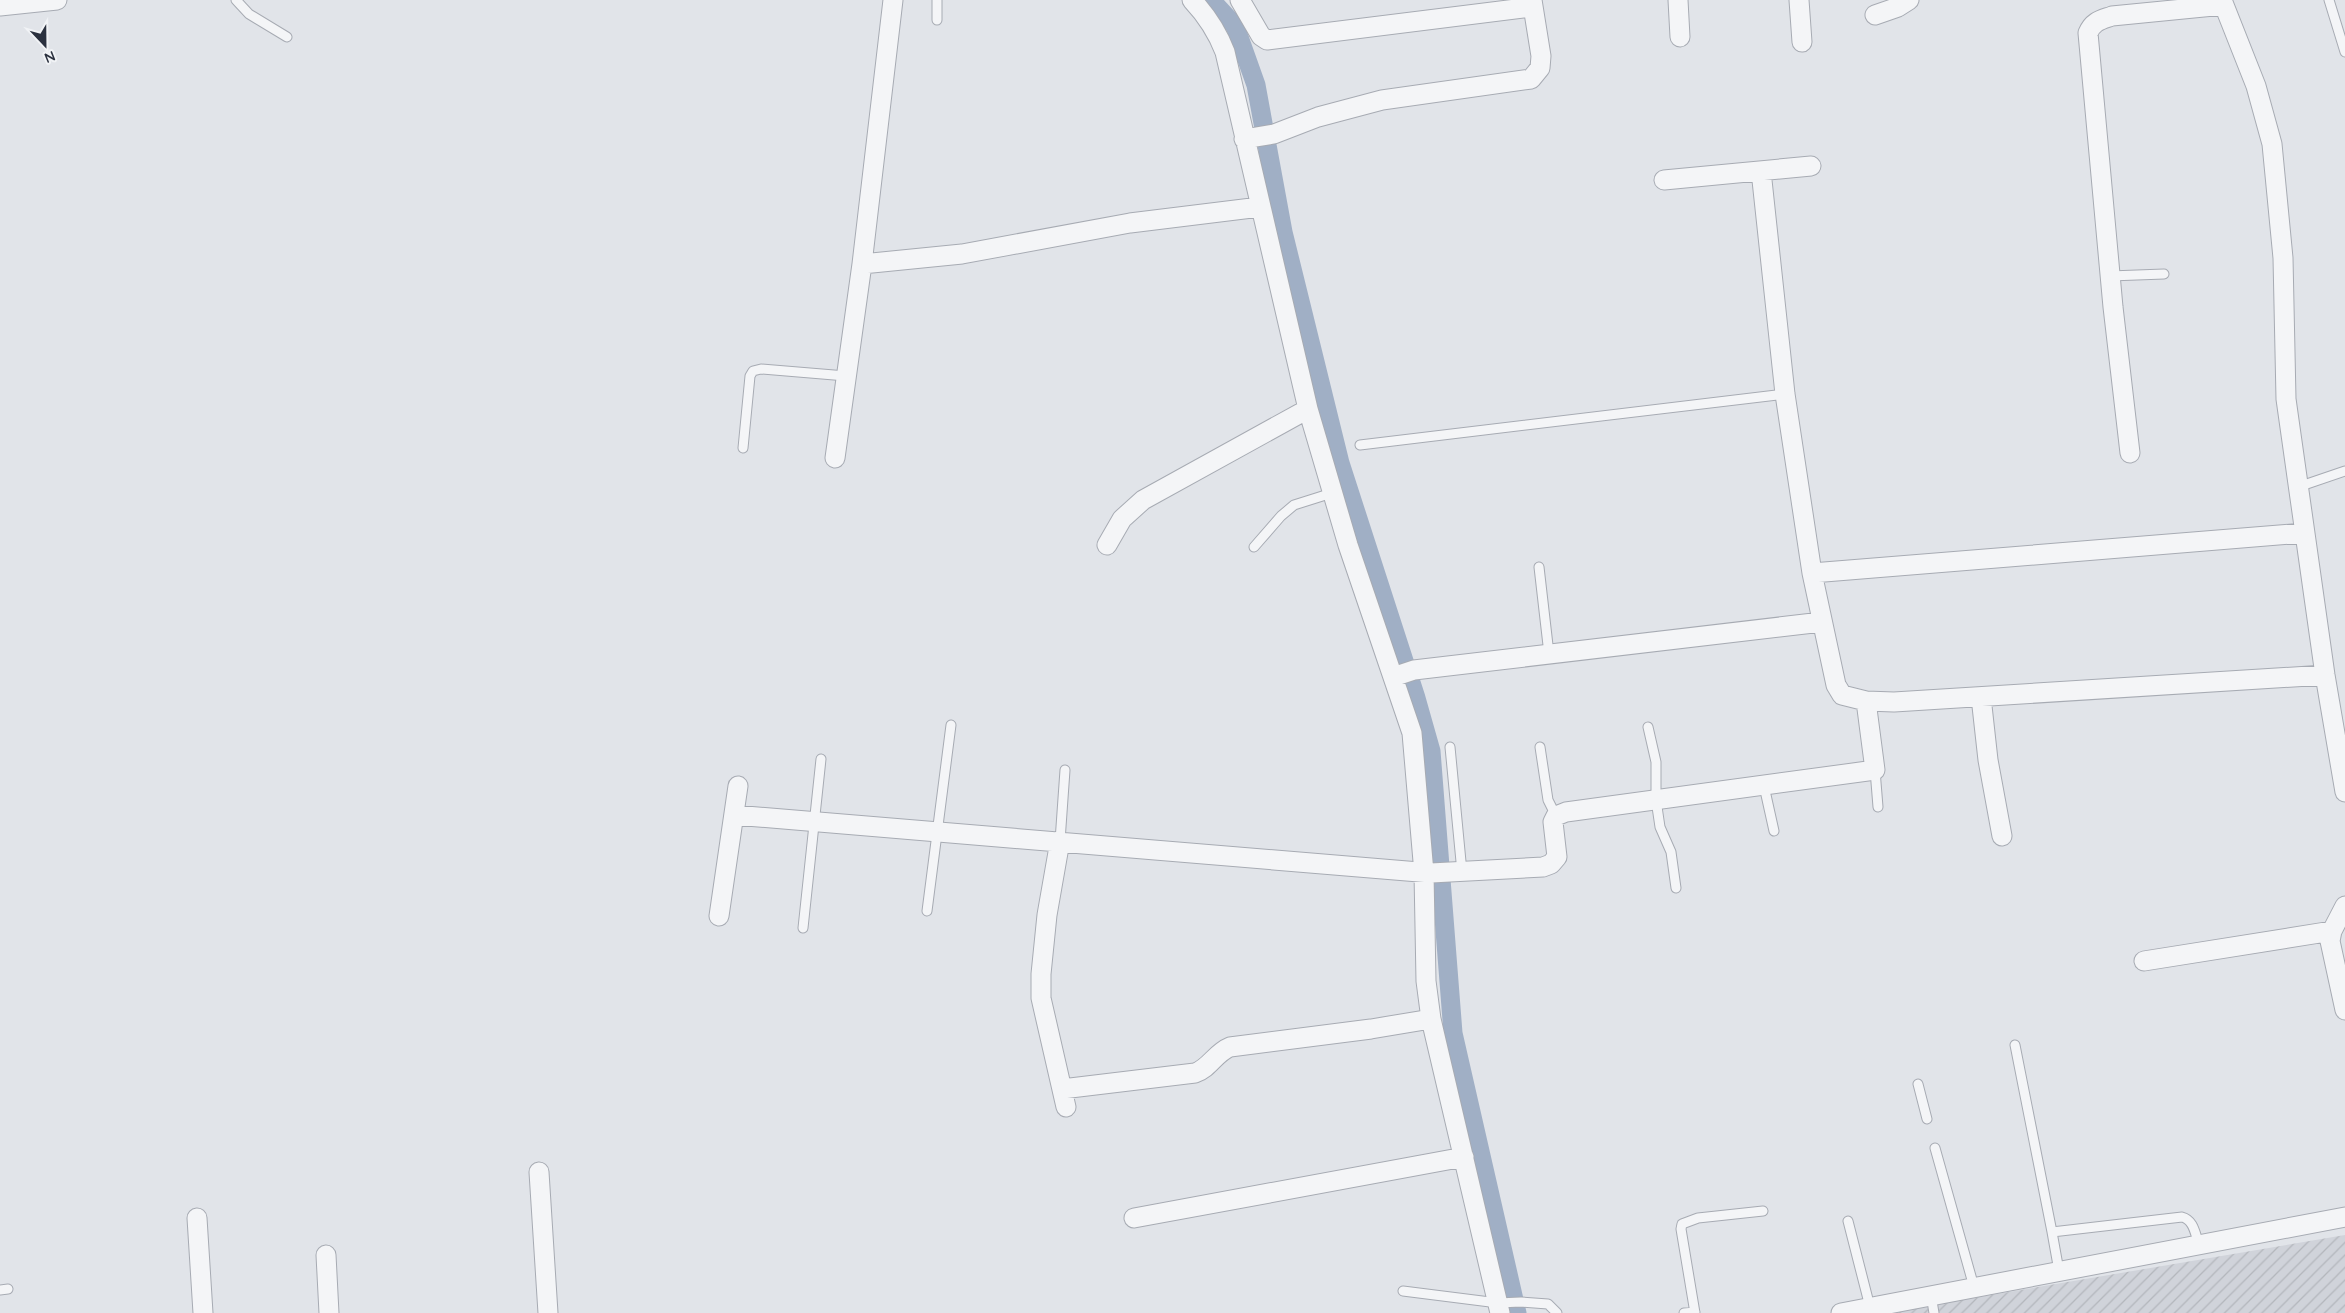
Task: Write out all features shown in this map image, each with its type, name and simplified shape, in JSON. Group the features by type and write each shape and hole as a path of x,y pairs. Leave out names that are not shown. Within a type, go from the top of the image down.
{"street":[{"path":"0,6 57,0"},
{"path":"835,458 862,264 893,0"},
{"path":"1192,0 1218,33 1225,52 1248,138 1260,207 1308,409 1348,546 1402,674 1412,733 1441,873 1426,981 1431,1019 1502,1306"},
{"path":"1240,0 1261,36 1267,40 1532,3 1541,56 1540,68 1531,79 1382,100 1318,117 1274,134 1248,138"},
{"path":"1678,0 1680,37"},
{"path":"1799,0 1802,42"},
{"path":"1875,14 1898,7 1909,0"},
{"path":"2130,453 2110,276 2088,33 2092,25 2098,20 2112,16 2223,3 2256,86 2272,144 2276,168 2284,258 2286,398 2325,675 2345,792"},
{"path":"1664,180 1811,166"},
{"path":"1762,170 1785,394 1812,573 1836,685 1842,695 1866,701 1981,697 2128,685 2325,675"},
{"path":"862,264 962,254 1130,223 1260,207"},
{"path":"1107,545 1122,519 1143,500 1308,409"},
{"path":"1812,573 2304,533"},
{"path":"1402,674 1549,654 1822,622"},
{"path":"1981,697 1988,760 2002,836"},
{"path":"734,815 1060,840 1441,873 1543,867 1552,864 1557,857 1553,822 1556,816 1566,812 1874,770 1866,701"},
{"path":"719,916 738,786"},
{"path":"1060,840 1047,915 1041,974 1041,998 1066,1107"},
{"path":"2345,906 2332,931 2330,941 2345,1010"},
{"path":"2144,961 2332,931"},
{"path":"1062,1089 1194,1073 1208,1067 1219,1053 1230,1047 1371,1029 1431,1019"},
{"path":"1134,1218 1464,1157"},
{"path":"539,1172 548,1313"},
{"path":"1840,1313 1870,1307 1933,1304 1974,1287 2345,1217"},
{"path":"197,1218 203,1313"},
{"path":"326,1255 330,1313"}],"lane":[{"path":"236,0 249,14 287,37"},
{"path":"937,20 938,0"},
{"path":"2329,0 2345,52"},
{"path":"2110,276 2164,274"},
{"path":"744,448 750,376 753,371 761,369 846,376"},
{"path":"1360,445 1785,394"},
{"path":"2298,487 2345,471"},
{"path":"1254,547 1281,516 1294,505 1332,493"},
{"path":"1539,567 1549,654"},
{"path":"927,911 951,725"},
{"path":"1648,727 1656,762 1656,800 1660,826 1671,852 1676,888"},
{"path":"1441,873 1450,747"},
{"path":"1540,747 1548,800 1556,816"},
{"path":"803,928 821,758"},
{"path":"1060,840 1065,770"},
{"path":"1874,770 1878,807"},
{"path":"1764,786 1774,832"},
{"path":"2015,1045 2059,1271"},
{"path":"1918,1084 1927,1119"},
{"path":"1936,1148 1974,1287"},
{"path":"1684,1313 1695,1312 1680,1230 1682,1224 1698,1218 1762,1211"},
{"path":"2052,1232 2182,1217 2189,1219 2192,1223 2199,1244"},
{"path":"1848,1221 1870,1307"},
{"path":"1403,1291 1502,1306 1521,1302 1548,1304 1556,1313"}],"shaded area":[{"path":"2345,1235 2345,1313 1885,1313"}],"waterway":[{"path":"1211,0 1235,26 1256,85 1283,232 1340,463 1416,698 1431,751 1453,1033 1517,1313"}]}
